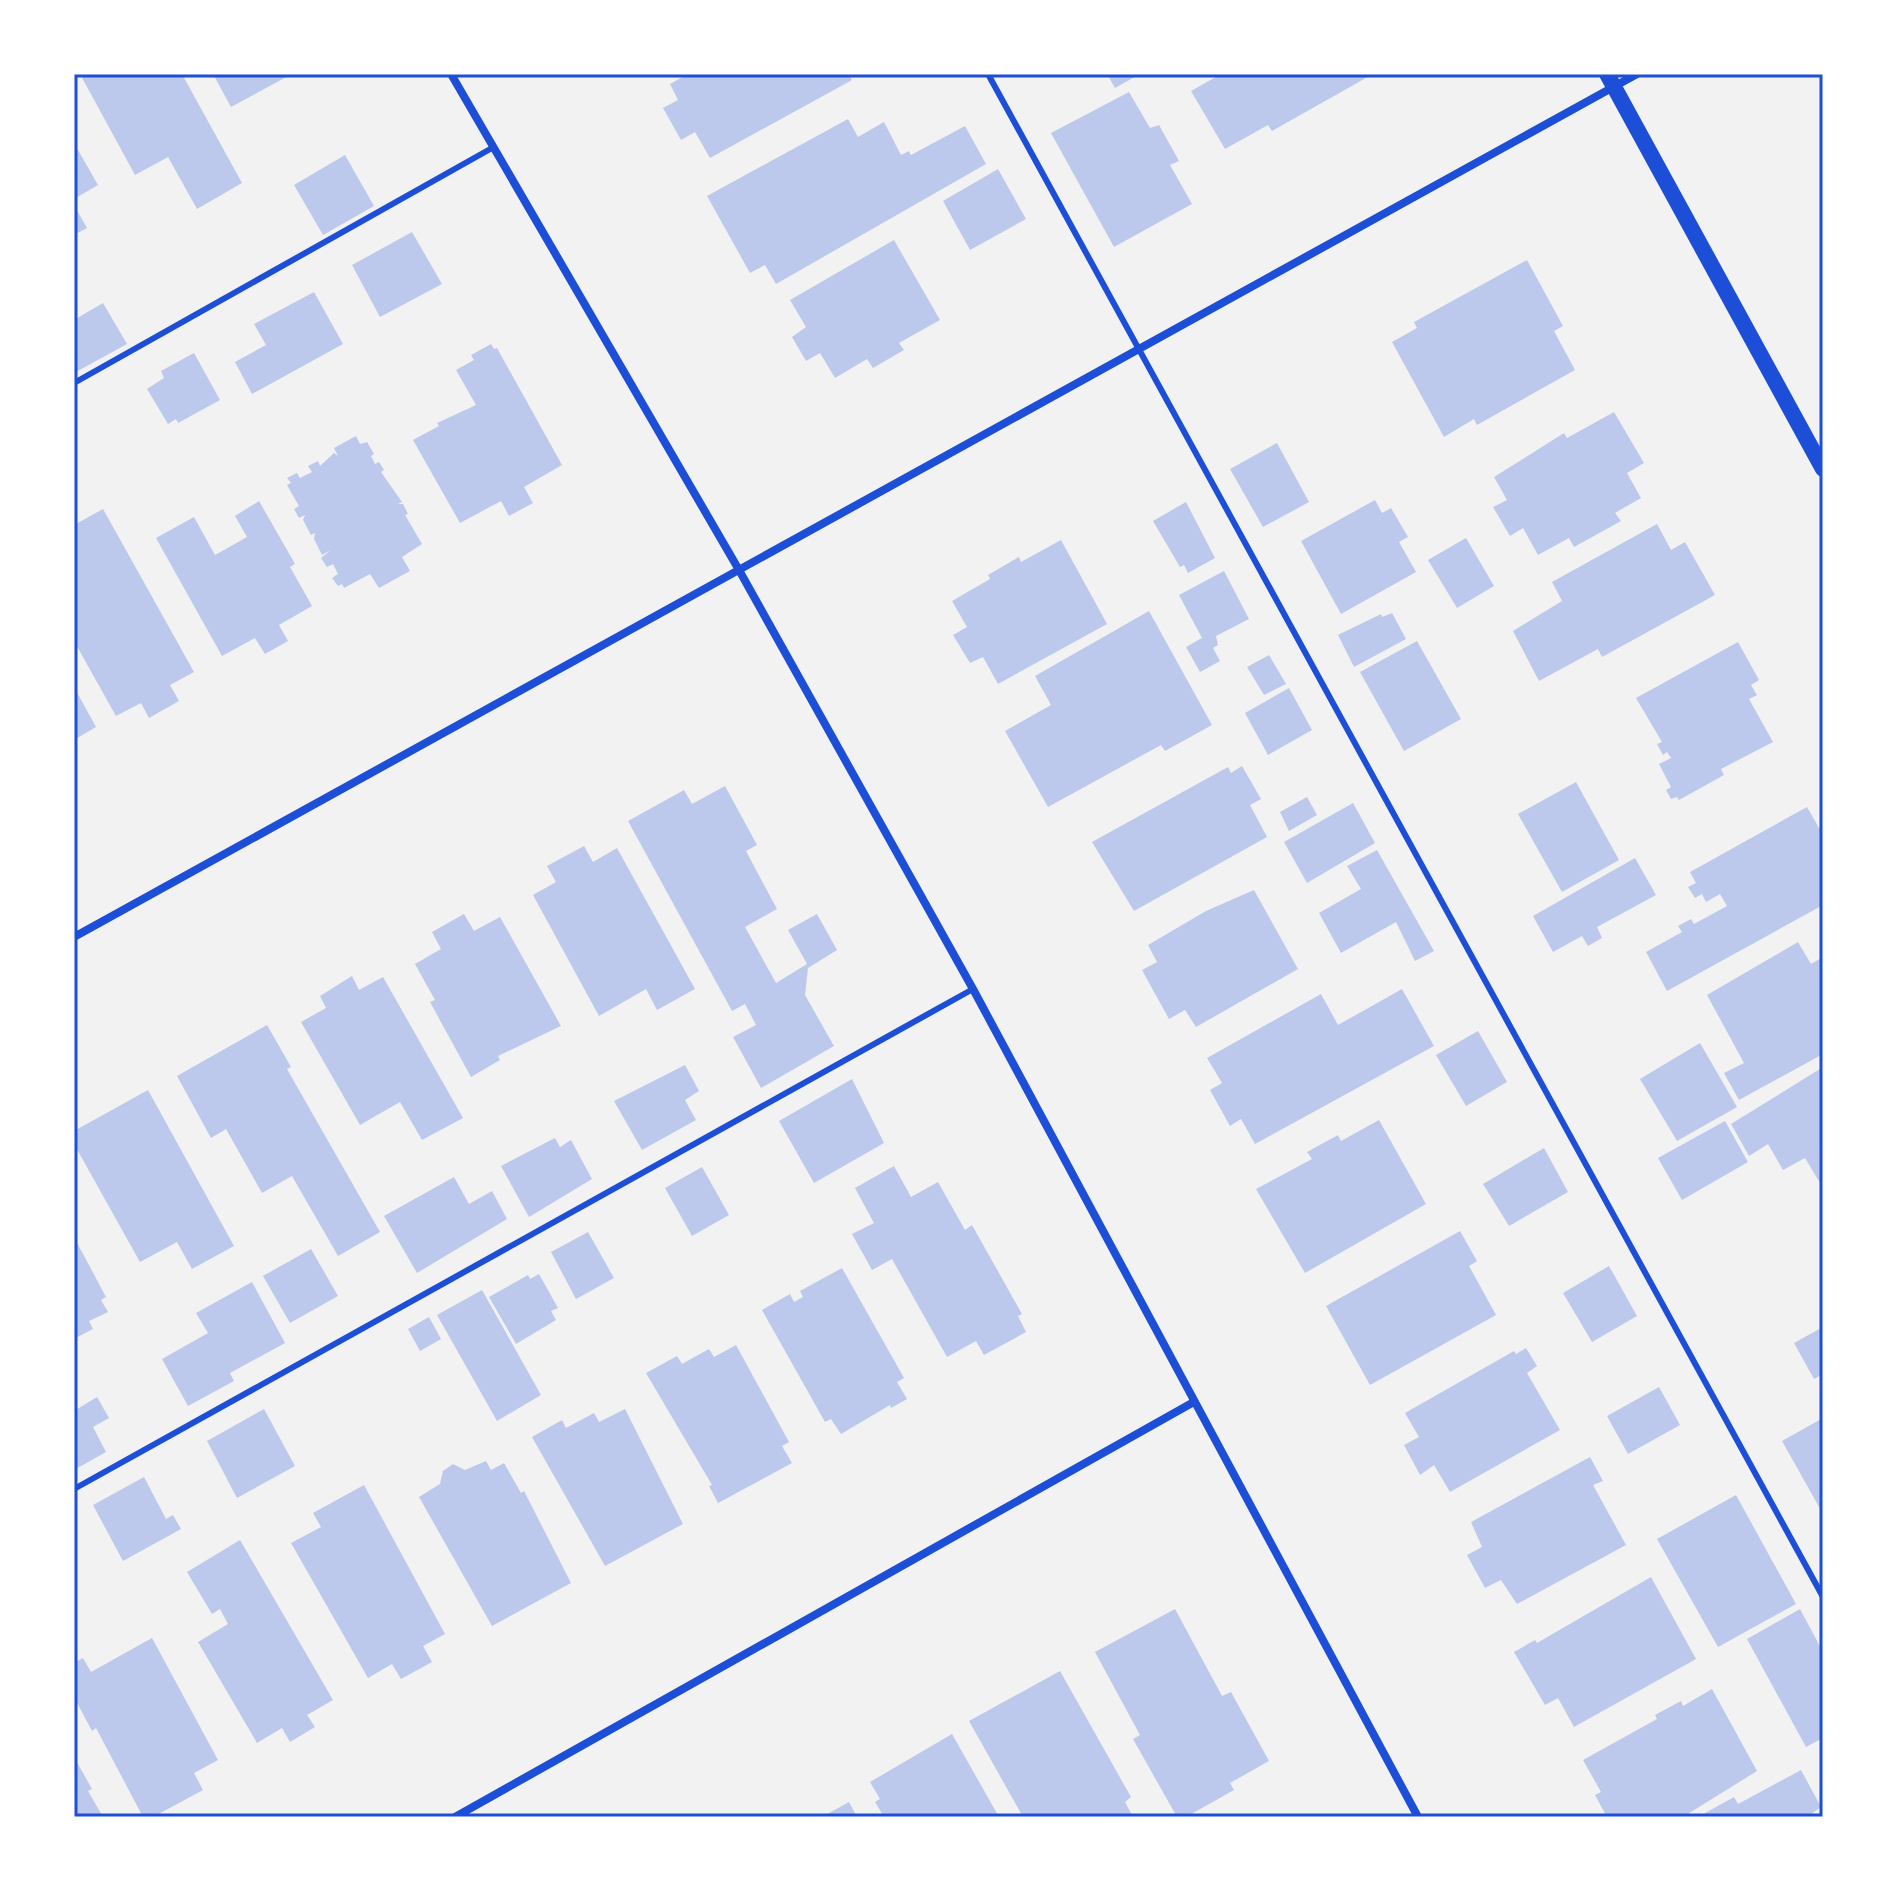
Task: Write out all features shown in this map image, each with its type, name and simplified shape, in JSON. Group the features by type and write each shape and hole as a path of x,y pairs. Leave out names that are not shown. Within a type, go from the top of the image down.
{"main road":[{"path":"1610,80 1823,469"}],"street":[{"path":"451,74 739,570 973,989 1192,1403 1418,1817"},
{"path":"74,937 739,570 1610,80 1637,74"},
{"path":"455,1817 1192,1403"}],"lane":[{"path":"988,74 1823,1597"},
{"path":"74,383 492,148"},
{"path":"74,1489 973,989"}],"building":[{"path":"80,74 182,74 242,183 197,209 168,157 135,175"},
{"path":"213,74 292,74 231,107"},
{"path":"688,74 848,74 852,80 710,158 695,132 681,140 663,108 678,100 670,84"},
{"path":"1107,74 1140,74 1115,88"},
{"path":"1221,74 1373,74 1272,131 1268,125 1225,149 1191,91"},
{"path":"1129,92 1150,128 1159,125 1179,161 1170,165 1192,204 1114,247 1051,133"},
{"path":"848,119 858,137 884,122 901,155 909,151 911,155 965,126 986,164 776,284 765,265 750,273 707,196"},
{"path":"74,143 98,185 74,199"},
{"path":"345,155 374,206 323,235 294,185"},
{"path":"998,169 1026,219 970,250 943,201"},
{"path":"74,205 87,228 74,235"},
{"path":"412,232 442,284 380,317 352,265"},
{"path":"894,240 940,320 899,343 904,350 873,368 867,359 835,378 820,353 806,361 792,337 806,327 790,300"},
{"path":"1527,260 1563,326 1554,331 1575,370 1477,425 1474,419 1444,437 1392,342 1417,328 1414,322"},
{"path":"314,292 343,344 252,394 235,362 266,345 254,324"},
{"path":"103,303 127,344 74,373 74,320"},
{"path":"491,344 494,349 497,348 562,465 524,487 533,503 509,516 501,501 460,523 413,440 439,426 437,423 476,405 456,370 474,360 471,355"},
{"path":"194,353 220,400 178,423 176,419 168,424 147,389 164,378 161,371"},
{"path":"1614,412 1644,463 1627,473 1641,498 1615,513 1621,521 1574,547 1569,538 1538,555 1523,528 1510,536 1493,507 1507,500 1494,477 1564,433 1567,438"},
{"path":"356,436 360,444 367,442 374,454 371,456 375,464 379,462 384,470 381,472 402,502 398,504 403,504 408,514 405,515 422,544 402,557 410,571 379,588 370,574 344,588 342,584 338,586 332,578 338,574 333,564 327,567 321,558 331,550 322,555 314,539 315,533 311,535 303,520 305,515 299,518 294,509 299,506 287,485 291,483 287,478 297,473 300,478 312,472 308,466 318,461 320,466 334,453 338,456 334,448"},
{"path":"1277,443 1309,502 1263,527 1230,469"},
{"path":"1375,500 1382,513 1391,508 1408,537 1399,542 1416,572 1341,614 1301,541"},
{"path":"259,501 295,564 290,567 312,606 279,625 288,641 265,654 255,638 222,656 156,538 194,517 215,555 247,537 235,516"},
{"path":"1186,502 1215,558 1188,573 1184,565 1180,567 1153,521"},
{"path":"103,509 194,672 170,685 179,701 149,718 141,703 116,716 74,641 74,525"},
{"path":"1657,524 1671,550 1685,542 1715,595 1602,657 1598,649 1539,681 1513,631 1562,601 1552,582"},
{"path":"1466,538 1494,586 1457,608 1428,560"},
{"path":"1061,540 1107,624 998,684 983,657 970,663 953,635 967,627 952,601 990,579 988,575 1019,557 1021,562"},
{"path":"1224,571 1249,619 1216,636 1218,645 1213,648 1220,661 1200,672 1186,647 1202,638 1179,595"},
{"path":"1149,611 1212,725 1165,751 1161,745 1048,807 1005,731 1051,705 1035,676"},
{"path":"1392,613 1406,639 1354,667 1338,635 1381,614 1382,617"},
{"path":"1417,641 1461,719 1404,751 1360,672"},
{"path":"1738,642 1759,680 1751,685 1757,695 1749,699 1773,742 1721,769 1724,775 1679,800 1677,797 1671,799 1666,790 1671,787 1659,764 1671,758 1667,752 1663,755 1657,744 1662,742 1636,698"},
{"path":"1269,655 1286,684 1264,695 1247,667"},
{"path":"74,687 96,727 74,740"},
{"path":"1289,688 1312,730 1268,755 1245,713"},
{"path":"1242,766 1261,799 1250,805 1267,837 1134,911 1092,842 1228,767 1231,773"},
{"path":"1576,782 1619,860 1562,892 1518,814"},
{"path":"725,786 757,845 746,851 777,909 745,927 776,983 807,964 788,930 817,914 837,950 808,968 805,995 834,1046 761,1088 733,1037 756,1025 745,1004 732,1011 628,821 684,790 692,804"},
{"path":"1307,797 1317,815 1289,831 1280,812"},
{"path":"1353,803 1375,843 1307,883 1284,842"},
{"path":"1807,807 1819,828 1823,826 1823,905 1667,991 1646,952 1682,932 1678,926 1691,919 1694,924 1727,906 1720,894 1706,902 1702,894 1695,898 1688,887 1696,883 1690,872"},
{"path":"584,846 593,862 617,848 695,989 657,1010 646,989 599,1016 533,895 556,882 547,866"},
{"path":"1377,850 1434,951 1415,961 1396,922 1341,953 1319,913 1361,889 1347,866"},
{"path":"1635,858 1656,895 1597,927 1602,938 1588,946 1582,936 1553,952 1533,916"},
{"path":"1254,890 1298,969 1196,1027 1185,1010 1169,1019 1142,970 1157,962 1148,945 1206,911"},
{"path":"464,914 474,931 500,917 561,1026 498,1056 500,1060 471,1077 430,1002 435,1000 415,964 441,949 432,932"},
{"path":"1798,942 1811,964 1823,957 1823,1054 1739,1100 1724,1073 1744,1063 1707,995"},
{"path":"352,976 359,990 383,977 463,1118 422,1140 400,1102 360,1125 301,1022 326,1008 320,996"},
{"path":"1402,989 1434,1046 1255,1144 1241,1119 1230,1126 1210,1090 1222,1083 1207,1058 1321,994 1338,1025"},
{"path":"267,1025 291,1067 287,1069 380,1232 338,1256 292,1176 262,1193 226,1129 211,1138 177,1076"},
{"path":"1478,1031 1507,1082 1466,1106 1436,1055"},
{"path":"1700,1043 1737,1107 1677,1141 1640,1079"},
{"path":"685,1065 699,1091 685,1100 696,1120 642,1150 614,1101"},
{"path":"1823,1067 1823,1181 1820,1183 1805,1158 1783,1170 1768,1144 1749,1156 1731,1124"},
{"path":"852,1079 884,1143 814,1183 779,1121"},
{"path":"148,1090 234,1246 192,1269 177,1242 140,1262 74,1144 74,1131"},
{"path":"1379,1120 1426,1204 1305,1273 1256,1189 1312,1159 1307,1152 1338,1135 1341,1141"},
{"path":"1725,1121 1748,1162 1682,1200 1658,1158"},
{"path":"555,1138 560,1147 571,1140 592,1179 529,1217 501,1166"},
{"path":"1544,1148 1568,1192 1509,1226 1483,1184"},
{"path":"894,1166 911,1197 938,1182 965,1230 972,1225 1022,1314 1018,1316 1026,1332 984,1355 976,1341 947,1357 892,1259 872,1270 852,1234 874,1223 855,1188"},
{"path":"702,1167 729,1215 692,1236 665,1188"},
{"path":"454,1177 469,1204 492,1191 507,1219 417,1273 384,1216"},
{"path":"1460,1231 1477,1261 1469,1266 1496,1315 1370,1385 1326,1306"},
{"path":"588,1232 614,1278 576,1299 551,1252"},
{"path":"74,1237 106,1297 101,1300 108,1312 89,1321 93,1329 74,1339"},
{"path":"311,1249 338,1296 290,1323 263,1276"},
{"path":"1609,1266 1637,1316 1592,1342 1563,1293"},
{"path":"842,1268 904,1378 897,1382 907,1399 891,1408 890,1405 841,1434 831,1419 825,1422 762,1310 790,1294 794,1302 803,1297 800,1291"},
{"path":"539,1274 558,1308 551,1311 556,1320 516,1344 489,1297 528,1275 530,1279"},
{"path":"252,1282 285,1343 230,1373 234,1381 188,1406 162,1359 208,1333 196,1313"},
{"path":"482,1290 541,1395 497,1421 437,1315"},
{"path":"429,1317 441,1339 420,1351 408,1329"},
{"path":"1823,1327 1823,1374 1814,1379 1794,1343"},
{"path":"736,1345 789,1442 782,1446 792,1463 718,1503 709,1486 712,1485 646,1373 677,1356 682,1364 709,1349 714,1357"},
{"path":"1526,1348 1537,1366 1527,1373 1560,1430 1450,1492 1434,1465 1420,1475 1404,1445 1419,1437 1405,1413 1514,1351 1516,1354"},
{"path":"1659,1387 1680,1425 1628,1454 1607,1416"},
{"path":"97,1397 109,1418 93,1427 106,1452 74,1470 74,1411"},
{"path":"264,1409 295,1466 237,1498 207,1441"},
{"path":"625,1409 683,1524 605,1566 532,1437 562,1420 566,1428 594,1413 599,1422"},
{"path":"1823,1418 1823,1514 1782,1441"},
{"path":"1590,1457 1603,1481 1593,1485 1626,1545 1517,1604 1501,1580 1485,1588 1467,1555 1482,1547 1471,1522"},
{"path":"486,1461 491,1470 504,1463 521,1493 524,1491 571,1583 492,1626 419,1497 440,1484 443,1471 453,1464 465,1470"},
{"path":"144,1477 166,1519 173,1515 181,1529 123,1561 93,1505"},
{"path":"364,1485 445,1634 423,1646 432,1662 401,1679 392,1664 368,1678 291,1543 321,1527 313,1513"},
{"path":"1736,1495 1796,1604 1718,1647 1657,1539"},
{"path":"240,1540 333,1700 307,1715 315,1727 290,1742 282,1728 257,1743 198,1642 228,1624 220,1609 212,1614 187,1572"},
{"path":"1651,1577 1696,1659 1574,1727 1558,1698 1545,1705 1514,1652 1535,1640 1537,1643"},
{"path":"1175,1609 1222,1696 1231,1692 1269,1761 1230,1783 1234,1790 1186,1817 1177,1817 1133,1739 1140,1735 1095,1652"},
{"path":"1800,1609 1823,1652 1823,1738 1806,1747 1747,1639"},
{"path":"152,1638 218,1760 194,1773 203,1790 153,1817 143,1817 96,1728 92,1731 74,1697 74,1663 83,1658 91,1672"},
{"path":"1060,1671 1131,1797 1125,1802 1133,1817 1023,1817 969,1721"},
{"path":"1712,1689 1757,1771 1683,1817 1607,1817 1595,1795 1601,1792 1583,1760 1657,1719 1655,1715 1681,1701 1683,1706"},
{"path":"952,1734 999,1817 884,1817 875,1802 880,1799 870,1782"},
{"path":"74,1757 92,1789 88,1791 103,1817 74,1817"},
{"path":"1801,1770 1821,1807 1807,1817 1698,1817 1734,1797 1738,1804"},
{"path":"849,1802 857,1817 822,1817"}]}
